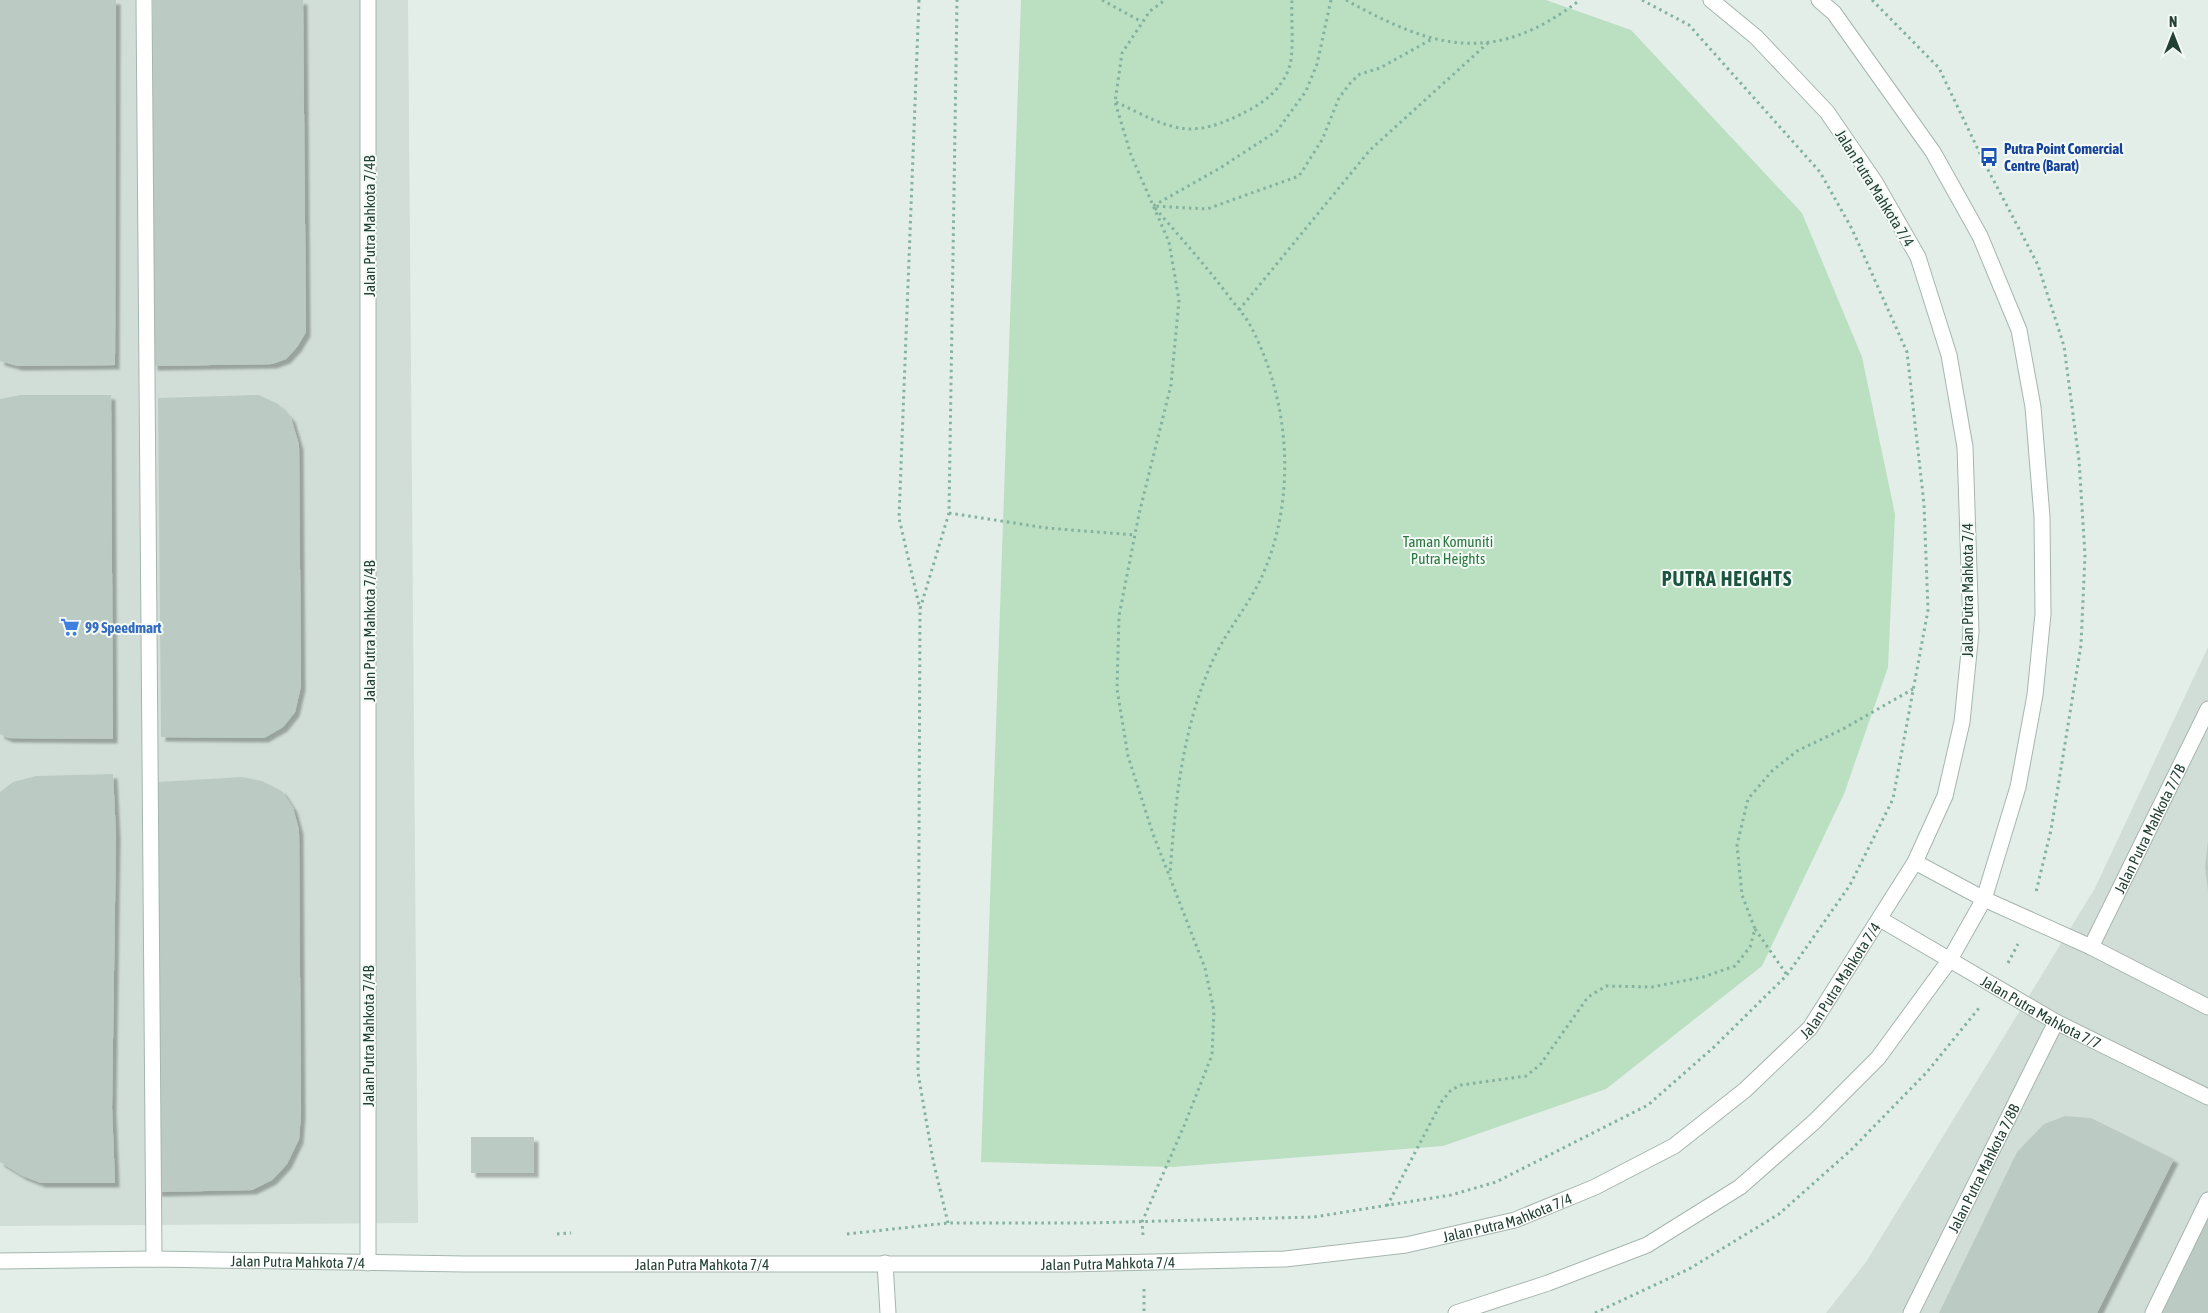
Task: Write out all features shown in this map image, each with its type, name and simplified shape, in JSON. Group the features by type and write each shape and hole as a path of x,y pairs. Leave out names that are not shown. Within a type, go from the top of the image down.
{"street":[{"path":"144,0 154,1260"},
{"name":"Jalan Putra Mahkota 7/4B","path":"368,0 368,1263"},
{"name":"Jalan Putra Mahkota 7/4","path":"0,1261 1143,1263 1284,1260 1406,1245 1515,1220 1595,1187 1674,1146 1745,1090 1810,1028 1915,862 1945,796 1962,722 1971,632 1966,447 1949,355 1918,257 1870,175 1827,112 1756,37 1711,0"},
{"path":"1456,1313 1548,1283 1647,1245 1740,1187 1814,1122 1878,1058 1949,961 1984,899 2018,787 2035,695 2043,614 2042,517 2033,407 2019,330 1980,236 1933,152 1834,13 1818,0"},
{"name":"Jalan Putra Mahkota 7/7B","path":"2091,946 2208,709"},
{"path":"1915,862 1984,899 2091,946 2208,1007"},
{"name":"Jalan Putra Mahkota 7/7","path":"1880,919 2056,1022 2208,1097"},
{"name":"Jalan Putra Mahkota 7/8B","path":"1911,1313 2056,1022"},
{"path":"2153,1313 2208,1200"},
{"path":"885,1263 888,1313"}],"path":[{"path":"918,0 899,518 920,609 918,1073 933,1160 948,1223"},
{"path":"920,609 949,513 957,0"},
{"path":"1102,0 1142,22"},
{"path":"1144,1313 1142,1222 1184,1126 1212,1054 1214,1012 1205,968 1170,877 1128,756 1117,690 1118,616 1135,535 1171,385 1179,300 1169,242 1131,156 1115,102 1122,53 1150,11 1165,0"},
{"path":"1115,102 1163,125 1201,130 1226,122 1259,104 1283,84 1290,63 1292,0"},
{"path":"1153,206 1220,168 1277,131 1306,91 1318,64 1332,0"},
{"path":"1346,0 1418,35 1452,44 1489,42 1530,31 1554,20 1580,0"},
{"path":"844,1234 948,1223 1142,1222 1314,1217 1387,1207 1451,1195 1496,1182 1648,1105 1714,1047 1787,975 1850,886 1893,799 1928,610 1924,504 1907,352 1852,229 1820,172 1689,25 1642,0"},
{"path":"1153,206 1207,209 1299,176 1322,140 1339,98 1351,82 1360,74 1380,68 1432,38"},
{"path":"1239,310 1370,150 1489,42"},
{"path":"1153,206 1217,281 1250,324 1270,371 1283,424 1286,476 1277,528 1263,574 1212,662 1189,730 1174,811 1170,877"},
{"path":"949,513 1047,528 1135,535"},
{"path":"1787,975 1755,928 1742,895 1737,845 1748,799 1772,771 1797,750 1843,729 1913,689"},
{"path":"1387,1207 1442,1101 1451,1090 1461,1085 1526,1076 1540,1065 1588,997 1606,986 1652,987 1703,977 1735,966 1750,946 1755,928"},
{"path":"552,1234 580,1234"}],"shaded area":[{"path":"0,0 408,0 418,1223 0,1226"},
{"path":"2208,647 2208,1313 1826,1313 1866,1262 2095,888"}],"green space":[{"name":"Taman Komuniti Putra Heights","path":"1021,0 1546,0 1631,30 1802,213 1862,357 1895,514 1888,667 1844,794 1762,966 1606,1089 1443,1146 1172,1167 981,1162"}],"building":[{"path":"0,0 116,0 115,365 18,366 0,361"},
{"path":"153,0 303,0 306,332 297,347 286,359 272,364 153,366"},
{"path":"20,395 111,395 113,739 8,738 0,734 0,399"},
{"path":"259,395 278,404 291,418 299,445 301,686 295,712 283,727 264,738 161,737 158,398"},
{"path":"113,774 116,835 112,1108 115,1183 41,1183 23,1176 0,1162 0,792 13,782 36,776"},
{"path":"242,777 262,781 282,791 293,808 299,830 301,1114 299,1139 287,1164 272,1180 252,1190 157,1192 154,832 158,782"},
{"path":"2208,840 2208,891 2205,867"},
{"path":"2065,1116 2091,1118 2174,1159 2097,1313 1939,1313 2017,1152 2044,1124"},
{"path":"471,1137 534,1137 534,1173 471,1173"},
{"path":"2208,1197 2208,1313 2153,1313"}],"place":[{"name":"Putra Point Comercial Centre (Barat)","path":"1989,157"},
{"name":"99 Speedmart","path":"70,627"}],"district":[{"name":"PUTRA HEIGHTS","path":"1727,578"}]}
